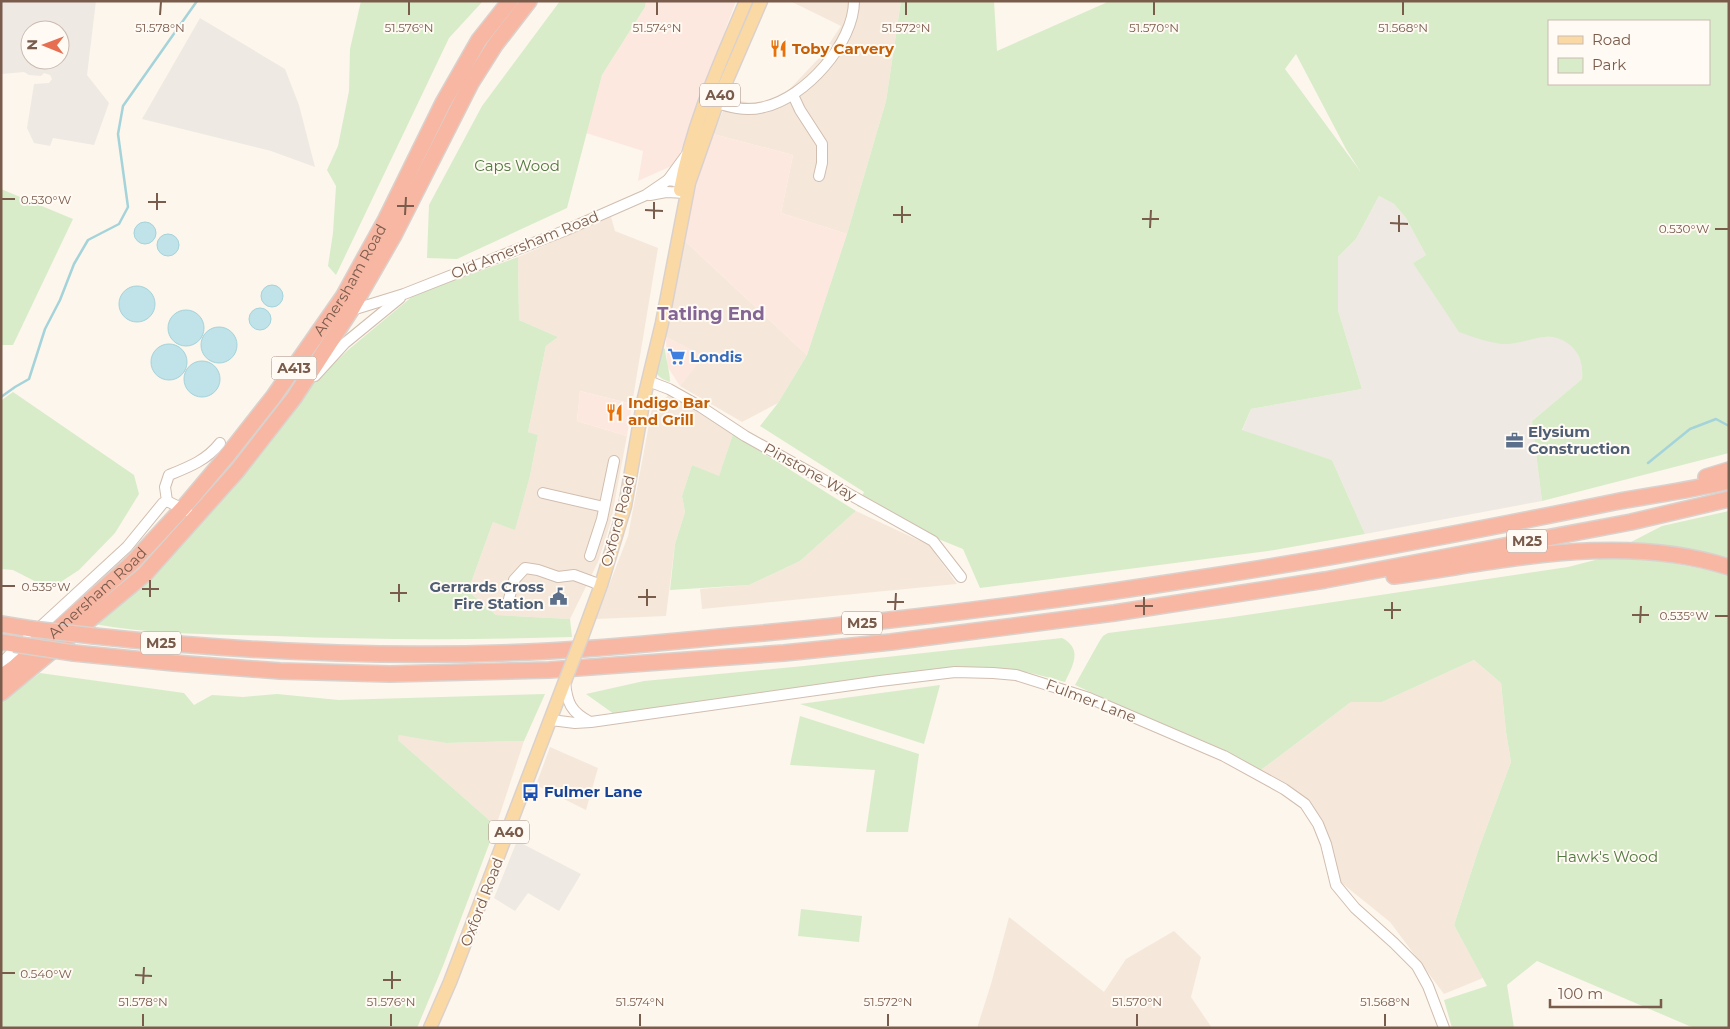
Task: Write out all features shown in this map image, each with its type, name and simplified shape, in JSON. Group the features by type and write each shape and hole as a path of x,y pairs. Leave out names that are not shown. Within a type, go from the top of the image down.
{"highway":[{"name":"Amersham Road","path":"1,677 14,668 132,563 183,508 256,419 317,336 353,280 386,219 443,103 479,40 510,1"},
{"name":"A413","path":"1,693 145,574 237,471 294,398 351,310 394,235 471,83 495,45 529,1"},
{"path":"1660,493 1729,470"},
{"name":"M25","path":"1,624 94,636 228,648 334,653 496,653 613,647 886,621 1118,592 1316,560 1729,481"},
{"name":"M25","path":"8,643 74,653 174,663 280,671 417,674 549,670 725,658 891,642 1114,614 1325,580 1631,522 1729,499"},
{"name":"M25","path":"1325,580 1380,578 1559,553 1607,549 1676,554 1729,567"}],"main road":[{"name":"A40","path":"684,188 688,153 711,101 734,30 746,1"},
{"name":"Oxford Road","path":"430,1028 461,956 601,585 625,506 652,361 662,323 684,188 711,101 762,1"},
{"path":"734,30 748,30"}],"street":[{"path":"711,101 741,110 765,107 792,95 817,75 841,44 854,14 854,1"},
{"path":"792,95 822,144 822,163 818,176"},
{"name":"Old Amersham Road","path":"317,336 334,319 344,313 404,294 564,231 646,195 668,180 688,153"},
{"path":"668,180 684,188"},
{"name":"Old Amersham Road","path":"646,195 684,188"},
{"name":"Old Amersham Road","path":"294,398 345,343 404,294"},
{"name":"Pinstone Way","path":"648,381 669,389 701,407 745,436 933,541 961,578"},
{"path":"167,501 164,487 169,475 206,458 220,443"},
{"path":"590,556 602,519 614,461"},
{"path":"543,493 604,506"},
{"path":"167,501 183,508 196,519"},
{"path":"1,663 127,547 163,503 167,501"},
{"path":"602,519 620,522"},
{"path":"509,598 514,580 525,568 558,577 574,575 601,585"},
{"name":"Fulmer Lane","path":"550,720 575,723 591,722 955,672 1016,675 1070,691 1208,748 1244,766 1305,804 1318,824 1326,844 1336,885 1344,897 1417,966 1428,986 1444,1028"},
{"path":"565,681 567,699 571,706 576,712 591,722"}],"shaded area":[{"path":"1,1 96,1 87,75 109,103 94,145 53,138 50,146 34,143 27,128 34,84 49,83 52,79 50,75 44,73 41,76 29,75 24,72 1,74"},
{"path":"646,1 736,1 676,164 638,181 643,151 586,133 602,75 645,7"},
{"path":"790,1 901,1 886,101 847,234 781,213 793,155 713,134 728,99 759,104 783,96 821,56 841,26"},
{"path":"200,18 285,69 299,105 315,167 271,151 142,119"},
{"path":"713,134 793,155 781,213 847,234 807,355 685,241 693,194"},
{"path":"1379,196 1394,204 1406,218 1426,255 1413,263 1544,337 1554,336 1565,340 1576,351 1583,365 1582,379 1532,421 1542,501 1365,534 1332,460 1242,431 1251,409 1362,389 1338,310 1338,257 1356,239"},
{"path":"611,217 615,231 658,248 632,404 580,391 577,421 627,436 611,521 598,562 570,619 496,615 468,591 493,522 515,529 530,476 538,435 528,432 546,346 558,337 519,320 518,257"},
{"path":"685,241 807,355 778,403 742,422 680,386 703,356 666,337"},
{"path":"666,337 704,356 680,386 667,366"},
{"path":"580,391 632,404 627,436 577,421"},
{"path":"670,394 734,432 719,477 692,465 682,496 685,512 675,544 666,616 596,619 628,536 652,408"},
{"path":"856,511 929,545 957,584 702,609 700,589 749,585 800,561"},
{"path":"1474,660 1501,683 1511,762 1479,848 1454,925 1483,978 1444,994 1390,922 1338,880 1330,839 1302,796 1261,770 1351,702 1382,702"},
{"path":"399,734 446,743 524,741 496,826 398,740"},
{"path":"550,747 598,768 586,810 536,785"},
{"path":"517,841 581,874 559,911 528,893 515,911 494,898"},
{"path":"1009,917 1104,992 1126,959 1174,931 1201,957 1191,997 1212,1028 977,1028"}],"green space":[{"path":"361,1 483,1 449,38 336,275 328,266 333,233 336,186 327,170 338,146 349,91 350,49"},
{"name":"Caps Wood","path":"560,1 646,1 645,7 602,75 567,208 457,259 427,258 429,205 482,106"},
{"path":"901,1 994,1 997,51 1110,1 1729,1 1729,453 1542,501 1532,421 1582,379 1582,366 1578,354 1572,347 1555,338 1546,337 1511,344 1501,344 1485,341 1459,332 1413,263 1426,255 1406,218 1394,204 1379,196 1356,239 1338,257 1338,310 1362,389 1251,409 1242,430 1332,460 1365,534 1268,551 980,588 963,549 857,506 864,492 760,426 778,403 807,355 847,234 886,101","holes":["1296,54 1346,149 1360,171 1285,69"]},
{"path":"1,189 73,219 13,345 1,345"},
{"path":"518,257 519,320 558,337 546,346 528,432 538,435 530,476 515,530 493,522 468,591 496,615 570,619 572,637 424,639 313,637 162,632 94,624 307,389 348,350 414,295"},
{"path":"660,347 665,349 670,382 659,377 656,371"},
{"path":"13,392 134,475 139,494 115,533 79,570 50,589 13,570 1,569 2,400"},
{"path":"733,434 856,511 800,561 749,585 670,590 675,544 685,512 682,496 692,465 719,476"},
{"path":"1729,511 1729,558 1664,546 1629,543 1662,526"},
{"name":"Hawk's Wood","path":"1646,558 1729,575 1729,1028 1694,1028 1537,961 1507,985 1514,1028 1452,1028 1444,1000 1487,986 1454,925 1479,848 1511,762 1501,683 1474,660 1382,702 1351,702 1261,770 1075,685 1099,642 1108,633 1226,618 1568,567 1599,559"},
{"path":"1062,638 1068,642 1074,652 1073,664 1065,682 999,668 940,669 614,714 586,694 644,681"},
{"path":"40,673 184,693 194,705 212,695 243,697 277,694 339,700 545,694 524,741 446,743 399,735 398,740 496,826 443,966 417,1028 1,1028 1,702"},
{"path":"940,685 924,744 800,704"},
{"path":"800,716 919,754 908,832 866,832 875,770 790,765"},
{"path":"801,909 862,916 859,942 798,936"}],"water":[{"path":"145,222 153,225 156,233 153,241 145,244 137,241 134,233 137,225"},
{"path":"168,234 176,237 179,245 176,253 168,256 160,253 157,245 160,237"},
{"path":"272,285 280,288 283,296 280,304 272,307 264,304 261,296 264,288"},
{"path":"137,286 150,291 155,304 150,317 137,322 124,317 119,304 124,291"},
{"path":"260,308 268,311 271,319 268,327 260,330 252,327 249,319 252,311"},
{"path":"186,310 199,315 204,328 199,341 186,346 173,341 168,328 173,315"},
{"path":"219,327 232,332 237,345 232,358 219,363 206,358 201,345 206,332"},
{"path":"169,344 182,349 187,362 182,375 169,380 156,375 151,362 156,349"},
{"path":"202,361 209,362 215,366 219,372 219,386 215,392 209,396 202,397 195,396 189,392 185,386 184,379 185,372 189,366 195,362"}],"waterway":[{"path":"1,397 29,379 45,329 60,300 74,264 88,240 119,224 128,207 118,134 123,106 197,1"},
{"path":"1648,463 1690,429 1716,419 1729,426"}],"place":[{"name":"Toby Carvery","path":"778,49"},
{"name":"Londis","path":"676,357"},
{"name":"Indigo Bar and Grill","path":"614,412"},
{"name":"Elysium Construction","path":"1514,441"},
{"name":"Gerrards Cross Fire Station","path":"558,596"},
{"name":"Fulmer Lane","path":"530,792"}],"district":[{"name":"Tatling End","path":"711,314"}]}
